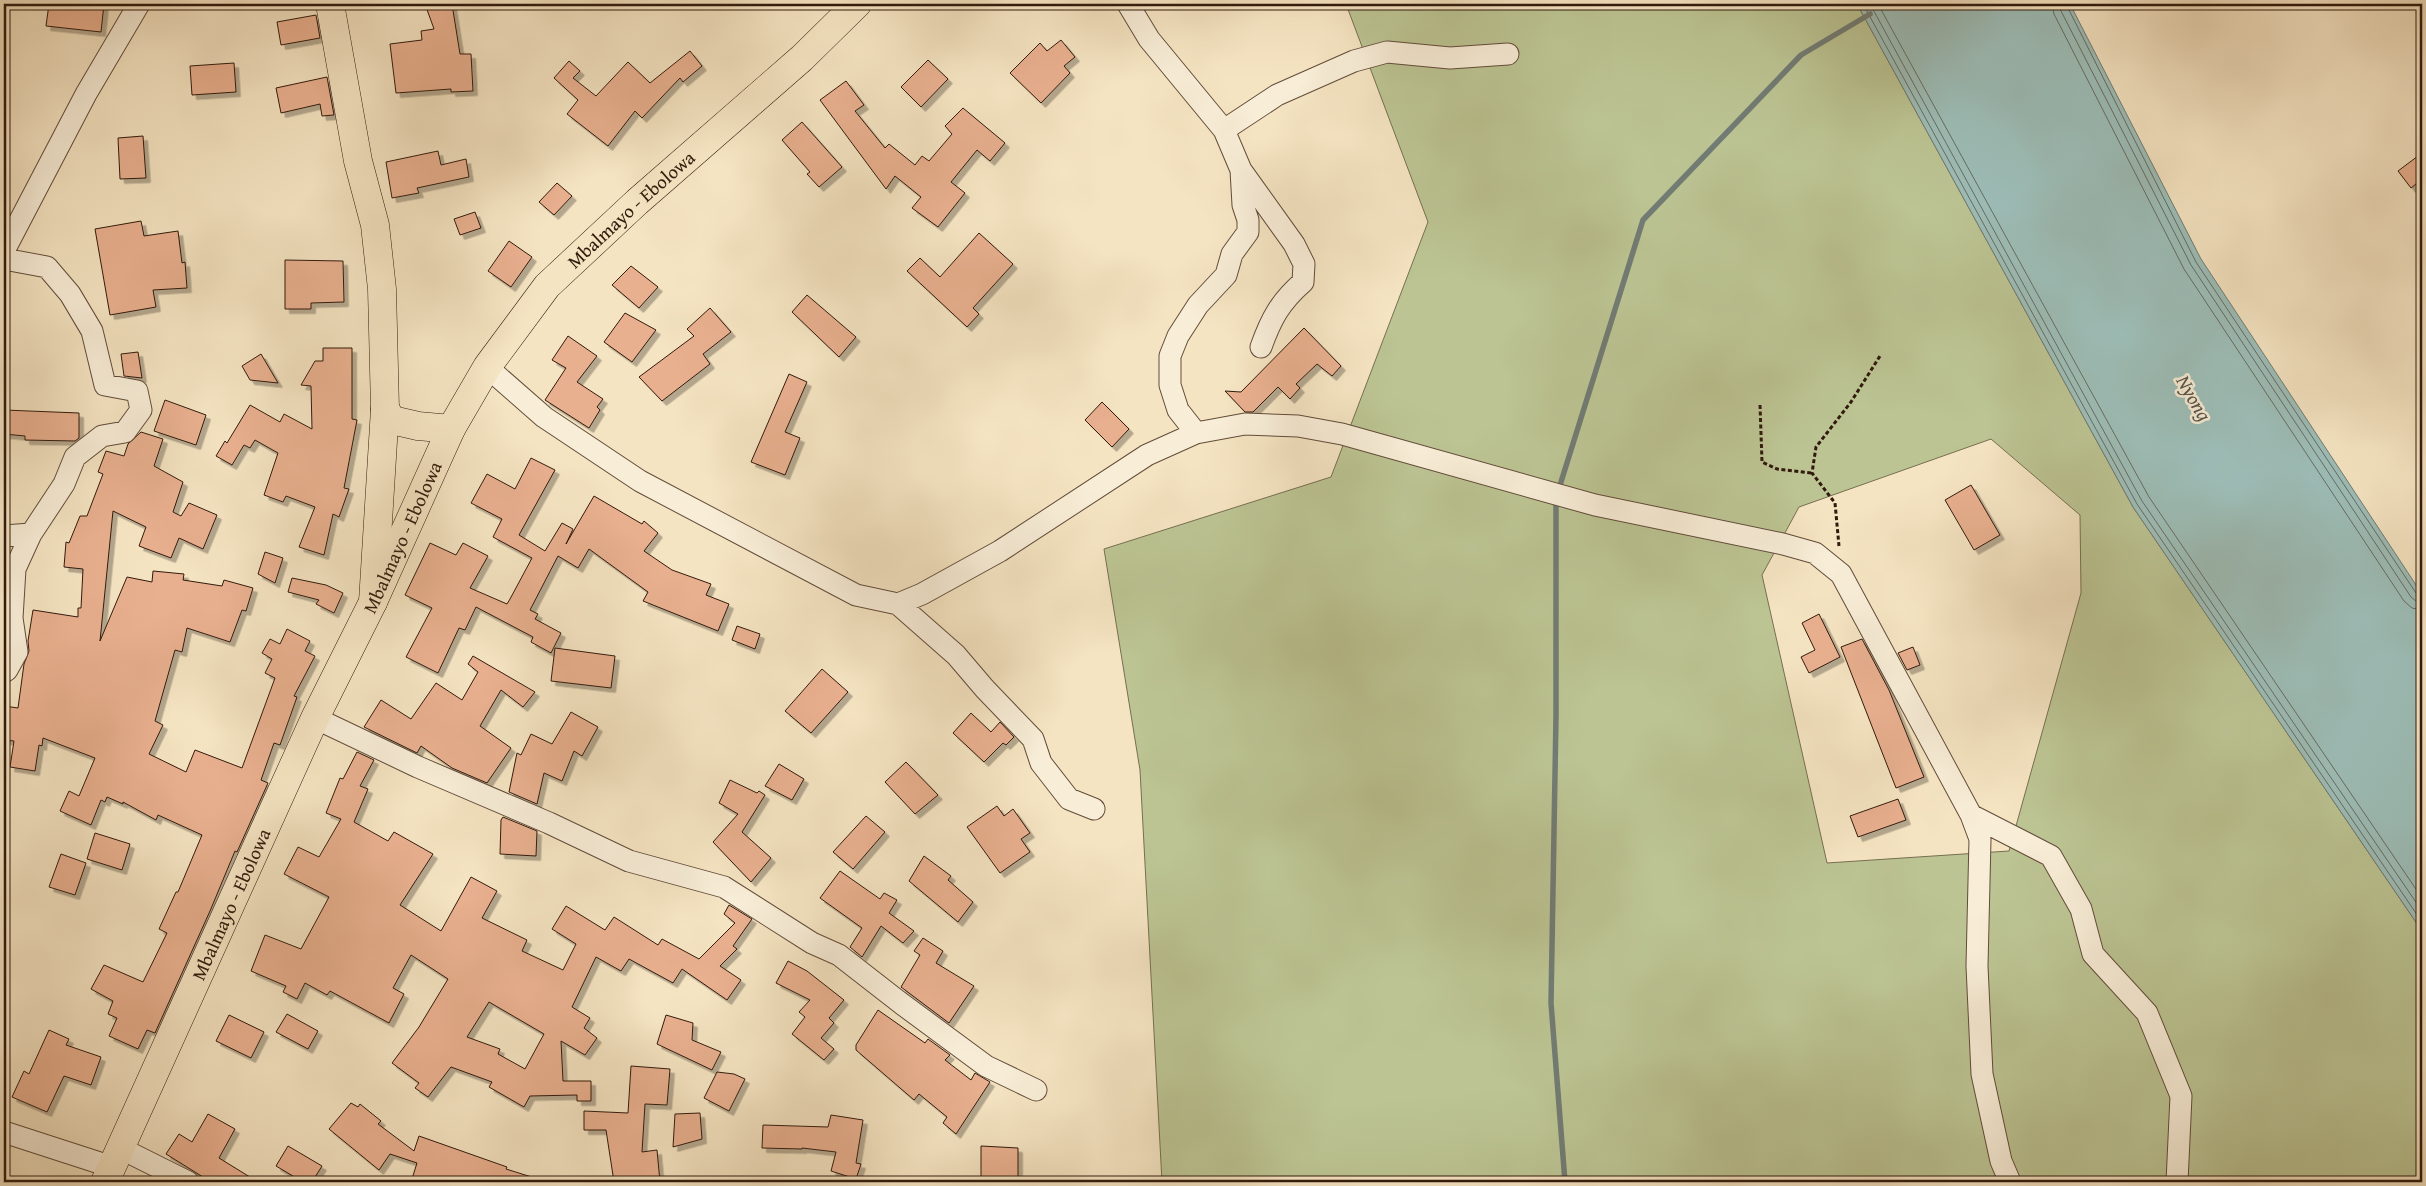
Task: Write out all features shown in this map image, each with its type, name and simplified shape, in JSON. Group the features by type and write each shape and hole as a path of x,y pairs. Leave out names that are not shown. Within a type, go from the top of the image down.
{"main road":[{"path":"330,4 358,160 375,224 382,288 384,409 372,602"},
{"name":"Mbalmayo - Ebolowa","path":"112,1166 315,718 372,602 451,429 487,367 547,286 637,202 802,58 857,4"},
{"path":"384,409 392,420 418,426 451,429"}],"street":[{"path":"4,251 86,94 139,4"},
{"path":"1128,4 1149,39 1224,130 1241,170 1294,244 1304,264 1303,282 1286,297 1269,324 1261,347"},
{"path":"1224,130 1277,95 1354,61 1387,52 1450,58 1508,54"},
{"path":"1196,433 1178,410 1170,385 1170,356 1178,336 1198,305 1226,275 1232,254 1248,232 1248,220 1243,205 1241,170"},
{"path":"4,259 48,267 70,294 92,331 105,385 137,391 141,410 125,432 102,436 75,457 64,484 31,534 16,570 12,618 17,652 4,672"},
{"path":"487,367 544,417 640,481 856,595 898,604 956,655 985,689 1033,739 1041,763 1070,799 1094,809"},
{"path":"898,604 922,594 1000,550 1147,455 1196,433 1245,424 1298,426 1342,434 1595,505 1783,544 1815,553 1841,574 1972,815 1980,839 1977,966 1982,1074 2001,1161 2010,1182"},
{"path":"4,536 31,534"},
{"path":"315,718 418,767 549,823 629,862 724,887 812,943 839,955 986,1066 1036,1090"},
{"path":"1972,815 2051,856 2081,909 2093,954 2147,1013 2181,1096 2177,1182"},
{"path":"4,1132 112,1166 188,1182"}],"path":[{"path":"1812,473 1816,448 1851,402 1880,356"},
{"path":"1760,405 1762,462 1777,469 1812,473 1835,503 1841,574"}],"green space":[{"path":"1346,4 1857,4 2133,507 2422,931 2422,1182 1162,1182 1140,770 1104,549 1331,477 1428,222","holes":["1991,439 2080,515 2081,593 2009,851 1827,863 1762,575 1799,507"]}],"water":[{"name":"Nyong","path":"1857,4 2070,4 2201,259 2422,594 2422,931 2133,507"}],"building":[{"path":"49,4 104,4 101,32 46,26"},
{"path":"425,4 452,4 460,54 471,54 473,91 451,92 451,89 396,93 390,44 422,40 421,31 434,29"},
{"path":"316,15 320,38 281,45 277,22"},
{"path":"1061,40 1075,57 1064,66 1070,73 1041,103 1010,73 1040,43 1047,51"},
{"path":"690,51 702,66 683,82 680,78 642,118 635,111 608,146 567,114 578,100 554,78 569,61 580,71 573,78 596,96 628,62 650,83"},
{"path":"928,60 948,79 921,107 901,87"},
{"path":"234,63 236,92 192,95 190,66"},
{"path":"327,77 334,115 322,116 320,104 281,113 276,88"},
{"path":"846,81 864,105 855,111 885,148 889,144 915,165 922,156 929,161 952,134 945,126 963,108 1005,143 990,161 977,150 951,182 965,193 938,227 912,208 921,197 895,176 886,189 820,100"},
{"path":"802,122 842,167 819,187 807,174 810,172 782,140"},
{"path":"143,136 146,178 120,179 118,138"},
{"path":"438,151 441,165 466,159 469,177 417,188 419,193 392,198 386,162"},
{"path":"2422,153 2422,179 2411,188 2398,171"},
{"path":"557,183 572,196 554,215 539,202"},
{"path":"475,212 481,228 460,235 454,219"},
{"path":"141,221 144,236 178,231 182,263 185,262 187,288 153,290 156,307 110,315 95,229"},
{"path":"979,233 1013,264 973,308 979,314 967,327 907,271 920,258 940,277"},
{"path":"509,241 532,257 511,287 488,271"},
{"path":"285,260 343,261 344,302 311,303 311,309 285,309"},
{"path":"631,266 658,287 639,308 612,285"},
{"path":"807,295 856,337 839,357 792,312"},
{"path":"710,308 731,332 703,354 710,364 662,401 639,377 694,336 687,329"},
{"path":"625,313 656,330 632,362 604,342"},
{"path":"1304,328 1341,366 1332,376 1317,364 1296,384 1300,388 1290,399 1278,387 1253,412 1245,412 1225,391 1241,392"},
{"path":"568,336 597,356 577,382 603,399 597,407 600,410 589,428 545,400 566,368 552,360"},
{"path":"323,348 352,348 352,419 357,420 344,488 349,489 339,517 333,514 324,555 299,547 315,507 286,496 283,502 264,495 278,453 255,440 250,448 244,445 232,465 216,456 225,441 227,443 250,405 280,422 284,414 312,429 311,386 301,385 315,361 323,361"},
{"path":"138,352 142,378 124,376 121,354"},
{"path":"261,354 278,383 250,380 242,366"},
{"path":"789,374 807,382 785,432 800,438 785,475 751,462"},
{"path":"165,400 206,415 196,445 154,431"},
{"path":"1102,402 1129,429 1112,447 1085,420"},
{"path":"4,410 79,413 79,438 75,441 25,440 25,436 4,434"},
{"path":"141,432 163,439 154,466 183,482 173,512 181,516 189,503 217,515 203,549 179,538 171,558 139,546 146,527 113,511 100,641 127,577 152,582 153,571 184,574 183,580 222,586 224,580 253,588 246,611 242,610 230,642 187,628 182,652 175,650 155,721 163,725 149,754 186,772 195,750 242,768 275,678 265,673 272,659 262,653 270,639 280,644 287,629 310,641 305,651 315,656 294,696 297,697 280,745 274,743 261,780 268,783 237,852 235,851 155,1033 147,1030 138,1049 109,1036 117,1018 108,1014 113,1001 91,989 104,965 143,982 167,933 159,929 176,892 178,892 202,835 158,815 156,820 123,802 123,804 107,797 105,802 101,800 91,825 60,811 69,791 79,796 95,758 43,738 42,746 39,745 35,771 10,767 14,741 4,740 4,706 18,708 24,664 29,651 28,641 33,610 78,617 78,608 81,608 83,569 64,567 66,542 69,543 80,516 87,516 103,474 98,472 106,451 124,456 128,444"},
{"path":"531,458 555,470 519,535 545,551 562,523 573,529 566,544 594,496 642,524 644,521 658,533 644,551 672,570 711,584 706,595 729,604 718,631 643,601 648,592 589,549 578,568 558,556 530,610 538,614 535,619 561,633 551,653 531,642 533,637 476,607 465,630 459,628 438,673 406,657 432,608 405,595 430,543 456,555 463,543 488,556 470,588 507,604 532,558 493,537 502,519 471,503 487,474 515,489"},
{"path":"1971,485 2000,535 1974,550 1945,500"},
{"path":"265,552 283,558 275,583 258,574"},
{"path":"292,578 326,585 343,593 334,613 316,604 319,600 288,592"},
{"path":"1819,614 1840,657 1809,673 1801,657 1815,650 1802,623"},
{"path":"737,626 760,634 755,649 732,640"},
{"path":"1862,639 1889,690 1924,777 1896,788 1841,647"},
{"path":"1913,647 1920,665 1907,670 1898,653"},
{"path":"555,648 615,656 611,688 551,681"},
{"path":"473,656 535,692 523,707 501,690 480,726 511,748 487,783 452,768 421,746 417,753 364,727 381,700 411,719 436,683 462,700 478,672 468,664"},
{"path":"822,669 848,692 811,733 785,711"},
{"path":"571,712 598,727 582,756 574,751 562,781 544,773 537,804 509,792 517,753 521,755 531,734 552,744"},
{"path":"971,713 991,732 1000,722 1014,737 1006,745 1003,743 984,762 953,733"},
{"path":"357,752 374,760 360,786 368,789 354,822 388,841 394,832 433,854 400,905 441,931 471,877 497,891 482,918 527,940 522,951 563,970 576,944 552,929 566,906 605,930 614,917 658,945 662,939 699,959 735,923 724,914 729,905 752,919 733,946 737,949 720,966 741,980 727,1000 682,969 673,983 629,959 621,971 596,957 572,1007 590,1018 584,1028 597,1038 585,1055 561,1041 563,1081 591,1081 591,1101 577,1101 577,1095 530,1096 524,1107 489,1087 492,1082 451,1067 428,1097 415,1088 419,1083 392,1063 419,1027 448,979 411,955 393,988 404,994 389,1023 330,991 327,995 305,983 297,999 283,992 286,986 251,971 265,935 301,949 329,897 284,874 298,847 319,857 341,819 326,813 340,778 343,779","holes":["489,1002 544,1034 525,1069 498,1054 500,1049 467,1037"]},
{"path":"906,762 938,795 915,814 885,782"},
{"path":"779,764 804,779 792,800 765,786"},
{"path":"730,780 765,795 742,832 771,858 751,882 713,842 738,814 719,803"},
{"path":"1898,799 1906,820 1858,837 1850,816"},
{"path":"997,806 1004,816 1013,809 1030,833 1021,839 1030,852 1000,873 967,827"},
{"path":"866,816 885,832 853,869 833,852"},
{"path":"503,817 537,831 536,856 500,854 501,820"},
{"path":"95,833 130,844 122,870 87,859"},
{"path":"61,854 86,863 75,895 49,887"},
{"path":"924,856 951,876 948,880 973,902 958,922 909,881"},
{"path":"840,871 880,899 884,893 897,900 889,913 914,931 903,943 881,926 862,957 850,947 862,928 820,898"},
{"path":"923,938 943,951 936,963 974,986 949,1023 901,987 920,955 914,951"},
{"path":"788,961 807,971 844,1000 829,1018 834,1023 821,1038 834,1049 824,1060 792,1034 805,1017 799,1012 810,1000 776,983"},
{"path":"878,1010 925,1043 928,1039 950,1055 945,1060 971,1080 975,1073 990,1082 956,1134 943,1123 947,1117 919,1094 914,1100 856,1050 856,1045"},
{"path":"287,1014 318,1031 308,1049 276,1032"},
{"path":"229,1015 264,1032 251,1058 216,1041"},
{"path":"666,1015 693,1023 692,1040 721,1052 712,1070 657,1044"},
{"path":"49,1030 69,1039 66,1045 101,1057 91,1085 64,1076 47,1112 12,1097 24,1071 29,1074"},
{"path":"631,1066 670,1069 667,1105 645,1104 642,1152 657,1150 660,1182 614,1182 606,1130 584,1130 584,1111 628,1113"},
{"path":"717,1072 734,1074 745,1079 729,1111 704,1098"},
{"path":"351,1103 358,1107 360,1104 381,1121 378,1124 414,1151 419,1136 507,1167 506,1169 538,1179 538,1182 411,1182 417,1163 390,1154 379,1170 329,1129"},
{"path":"700,1113 702,1139 673,1147 675,1114"},
{"path":"208,1114 235,1129 219,1158 258,1182 211,1182 166,1154 179,1134 192,1142"},
{"path":"831,1115 863,1120 856,1163 861,1164 856,1179 831,1171 836,1152 802,1148 762,1148 763,1125 828,1127"},
{"path":"288,1146 322,1166 312,1182 303,1182 276,1166"},
{"path":"981,1146 1018,1148 1018,1182 981,1182"}],"waterway":[{"path":"1565,1182 1551,1003 1556,717 1556,498 1643,220 1801,55 1870,14"}]}
